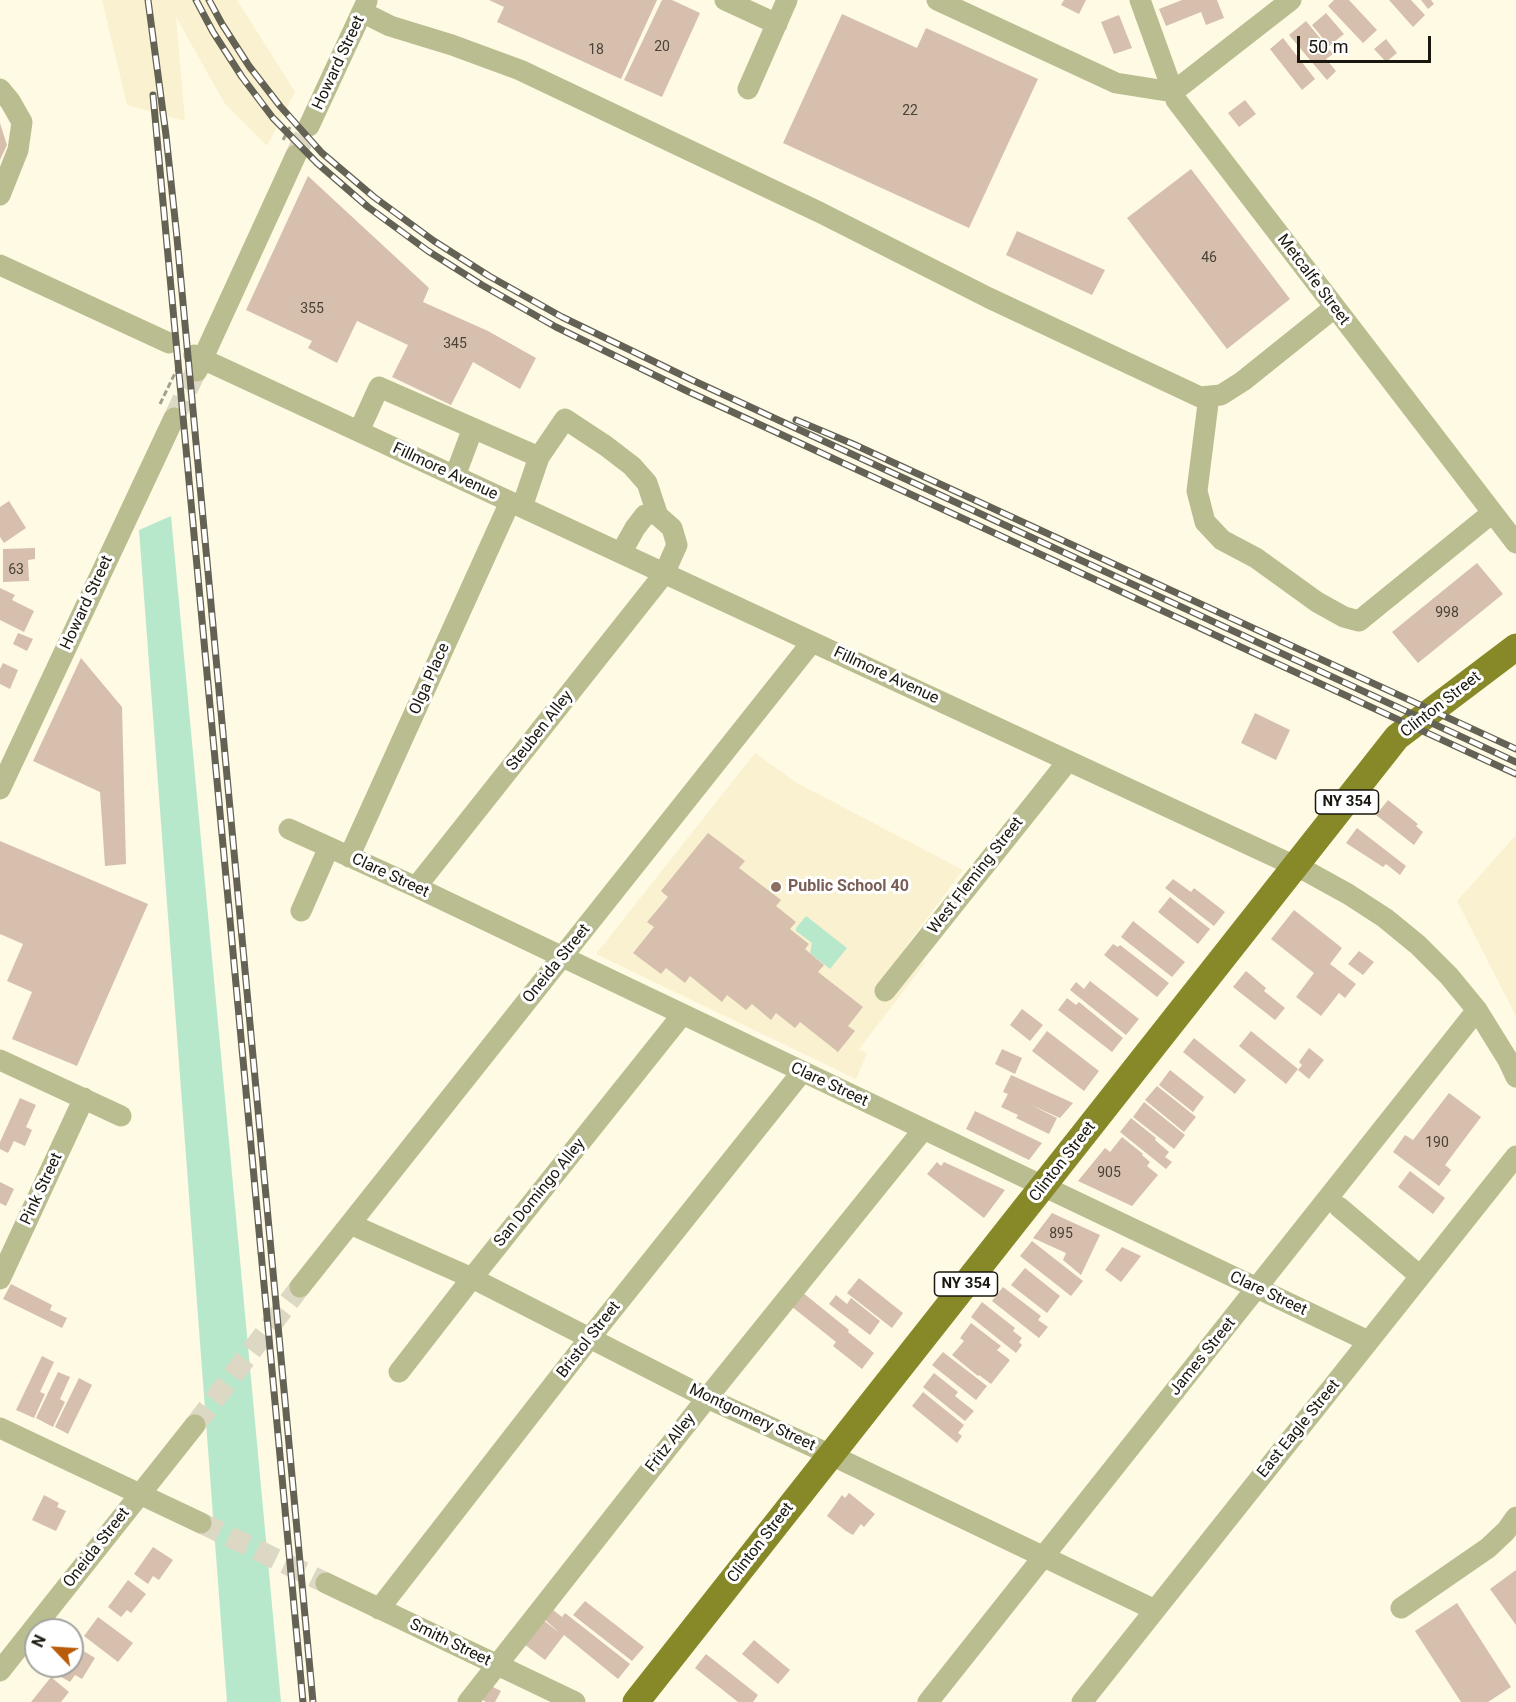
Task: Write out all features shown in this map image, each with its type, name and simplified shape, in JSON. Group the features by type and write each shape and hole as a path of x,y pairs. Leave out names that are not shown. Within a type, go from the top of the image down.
{"main road":[{"name":"Clinton Street","path":"636,1702 1297,867 1397,737 1516,647"}],"street":[{"path":"726,0 777,24"},
{"path":"748,90 787,0"},
{"path":"937,0 1116,83 1173,92 1291,0"},
{"name":"Metcalfe Street","path":"1140,0 1176,100 1516,543"},
{"path":"365,6 390,26 452,45 520,70 819,212 989,298 1200,397 1221,395 1243,381 1334,308"},
{"name":"Howard Street","path":"300,125 365,6"},
{"path":"0,89 22,122 18,150 0,195"},
{"path":"193,361 290,148"},
{"path":"0,265 169,343"},
{"name":"Fillmore Avenue","path":"193,361 359,431 1297,867 1348,894 1385,918 1418,945 1449,976 1477,1010 1516,1077"},
{"path":"359,431 379,387 539,457"},
{"path":"1209,396 1197,491 1205,522 1222,540 1256,558 1317,602 1344,617 1359,621 1492,513"},
{"name":"Howard Street","path":"0,789 166,415"},
{"name":"Olga Place","path":"349,857 539,457 564,419 632,466 647,483 658,516"},
{"path":"455,476 473,428"},
{"path":"621,554 634,528 645,515 655,513 658,516"},
{"name":"Steuben Alley","path":"416,887 664,574 677,545 672,528 658,516"},
{"name":"Oneida Street","path":"300,1287 812,642"},
{"name":"West Fleming Street","path":"885,991 1068,761"},
{"name":"Clare Street","path":"289,829 416,887 1368,1341"},
{"path":"301,911 329,847"},
{"name":"James Street","path":"928,1702 1477,1010"},
{"name":"San Domingo Alley","path":"399,1372 682,1015"},
{"path":"0,1060 121,1116"},
{"name":"Bristol Street","path":"379,1609 589,1339 802,1072"},
{"name":"Pink Street","path":"0,1279 84,1098"},
{"name":"Fritz Alley","path":"468,1702 706,1398 923,1130"},
{"name":"East Eagle Street","path":"1082,1702 1516,1156"},
{"path":"1339,1207 1420,1276"},
{"name":"Montgomery Street","path":"350,1224 472,1278 706,1398 831,1455 1155,1610"},
{"name":"Oneida Street","path":"0,1671 195,1425"},
{"path":"0,1428 201,1523"},
{"path":"1401,1608 1488,1548 1506,1532 1516,1517"},
{"name":"Smith Street","path":"326,1583 574,1702"}],"path":[{"path":"290,148 300,125"},
{"path":"166,415 193,361"}],"shaded area":[{"path":"102,0 237,0 295,92 267,146 225,104 176,17 185,121 127,105"},
{"path":"755,753 797,783 963,870 905,948 925,963 859,1049 867,1054 856,1079 596,954"},
{"path":"1516,835 1516,1016 1457,901"}],"green space":[{"path":"171,516 281,1702 227,1702 139,530"},
{"path":"806,916 847,948 830,969 810,953 812,943 796,931"}],"building":[{"path":"489,0 657,0 621,79 497,22 504,7"},
{"path":"662,0 672,0 700,13 662,97 624,80"},
{"path":"1064,0 1086,0 1079,14 1061,5"},
{"path":"1182,0 1217,0 1224,18 1206,25 1201,12 1166,26 1159,9"},
{"path":"1334,0 1349,0 1377,30 1363,43 1328,6"},
{"path":"1389,0 1411,0 1425,15 1413,27"},
{"path":"1421,0 1431,0 1434,4 1428,9"},
{"path":"1326,13 1344,34 1329,46 1312,25"},
{"path":"842,14 917,48 926,28 1038,79 969,228 783,143"},
{"path":"1119,15 1132,48 1114,54 1101,22"},
{"path":"1306,21 1333,54 1326,59 1336,71 1327,80 1289,35"},
{"path":"1283,38 1315,79 1302,90 1270,49"},
{"path":"1386,39 1397,53 1386,62 1374,49"},
{"path":"1245,100 1256,114 1239,127 1228,113"},
{"path":"0,123 7,145 0,160"},
{"path":"1191,169 1290,299 1227,349 1127,218"},
{"path":"308,176 429,288 423,302 488,331 536,358 520,389 473,362 451,405 392,377 408,345 357,321 337,363 308,348 312,341 246,310"},
{"path":"1017,231 1105,270 1092,295 1006,255"},
{"path":"9,501 26,528 4,543 0,537 0,507"},
{"path":"35,548 35,559 28,560 29,581 3,582 3,549"},
{"path":"1477,563 1503,594 1418,663 1392,632"},
{"path":"0,588 15,595 12,600 34,611 24,632 0,620"},
{"path":"18,633 33,639 27,651 13,644"},
{"path":"81,658 122,707 126,864 105,866 100,792 33,761"},
{"path":"3,663 18,670 10,689 0,684 0,669"},
{"path":"1255,713 1290,730 1276,760 1241,743"},
{"path":"1388,800 1418,824 1416,826 1423,832 1414,845 1376,815"},
{"path":"1357,828 1406,866 1400,875 1386,864 1383,867 1346,843"},
{"path":"708,833 745,861 739,868 781,900 776,906 796,922 790,929 809,944 805,949 824,965 818,972 863,1007 848,1026 855,1031 838,1052 800,1022 795,1028 776,1013 771,1020 752,1004 746,1010 727,995 722,1002 690,976 685,983 666,968 661,974 633,953 654,927 647,922 668,897 661,891"},
{"path":"0,841 148,904 77,1066 12,1039 32,992 7,981 23,944 0,934"},
{"path":"1173,879 1191,892 1194,888 1225,912 1214,926 1165,888"},
{"path":"1170,897 1210,929 1198,944 1158,912"},
{"path":"1294,910 1342,948 1330,964 1356,984 1345,998 1339,993 1321,1016 1296,997 1314,973 1271,939"},
{"path":"1133,921 1185,962 1172,977 1121,937"},
{"path":"1113,944 1118,947 1120,945 1169,983 1157,997 1104,955"},
{"path":"1359,951 1374,962 1363,975 1348,964"},
{"path":"1246,971 1266,988 1264,991 1285,1008 1275,1020 1233,987"},
{"path":"1090,981 1139,1019 1126,1035 1070,990 1076,982 1084,989"},
{"path":"1067,998 1076,1005 1079,1002 1123,1038 1112,1052 1058,1010"},
{"path":"1022,1009 1043,1025 1030,1041 1010,1025"},
{"path":"1047,1031 1099,1071 1084,1091 1032,1051"},
{"path":"1251,1031 1298,1069 1286,1084 1239,1046"},
{"path":"1194,1038 1246,1080 1235,1094 1183,1052"},
{"path":"1309,1048 1324,1060 1309,1079 1298,1070 1302,1065 1299,1062"},
{"path":"1002,1049 1022,1058 1015,1074 995,1064"},
{"path":"1170,1070 1204,1097 1193,1112 1159,1085"},
{"path":"1011,1075 1073,1103 1060,1118 1029,1104 1057,1118 1049,1134 1016,1118 1018,1115 1001,1107 1008,1094 1003,1092"},
{"path":"1157,1086 1196,1117 1184,1132 1145,1100"},
{"path":"1449,1093 1481,1117 1445,1165 1451,1170 1439,1186 1393,1152 1405,1135 1413,1140"},
{"path":"20,1098 36,1105 26,1127 32,1130 25,1146 14,1141 8,1153 0,1149 0,1142"},
{"path":"1144,1102 1185,1135 1174,1149 1133,1117"},
{"path":"975,1111 1042,1143 1029,1160 966,1129"},
{"path":"1131,1118 1169,1152 1165,1157 1172,1162 1166,1169 1120,1132"},
{"path":"1122,1137 1143,1154 1150,1162 1147,1166 1158,1175 1132,1206 1078,1181 1105,1148 1110,1152"},
{"path":"937,1162 941,1166 944,1162 1005,1190 984,1218 927,1174"},
{"path":"1410,1171 1445,1198 1433,1214 1398,1187"},
{"path":"0,1182 14,1189 6,1206 0,1203"},
{"path":"1052,1213 1100,1235 1081,1275 1063,1260 1066,1253 1033,1238"},
{"path":"1032,1241 1083,1281 1071,1296 1020,1256"},
{"path":"1122,1247 1141,1256 1121,1282 1105,1270"},
{"path":"1025,1268 1060,1296 1047,1313 1011,1285"},
{"path":"859,1278 903,1313 892,1328 847,1293"},
{"path":"11,1284 52,1305 50,1310 67,1318 62,1328 3,1299"},
{"path":"1003,1287 1041,1316 1038,1320 1048,1327 1039,1338 992,1301"},
{"path":"802,1292 874,1353 862,1369 833,1346 836,1342 791,1306"},
{"path":"836,1295 847,1304 851,1298 880,1321 870,1335 829,1304"},
{"path":"982,1302 1015,1328 1013,1331 1022,1338 1019,1342 1022,1345 1016,1353 971,1317"},
{"path":"971,1323 1001,1346 997,1350 1010,1360 991,1384 952,1355 964,1341 960,1338"},
{"path":"943,1352 987,1386 976,1400 932,1365"},
{"path":"42,1356 54,1362 40,1392 45,1394 34,1418 16,1410"},
{"path":"58,1372 70,1377 60,1399 65,1402 53,1427 36,1418"},
{"path":"934,1373 958,1392 955,1396 974,1411 965,1421 923,1387"},
{"path":"79,1378 92,1385 68,1434 55,1427"},
{"path":"923,1392 964,1425 958,1433 962,1436 957,1443 912,1406"},
{"path":"849,1493 875,1514 864,1527 861,1524 853,1535 827,1516 842,1495 845,1498"},
{"path":"44,1495 59,1503 57,1507 66,1511 56,1531 32,1520"},
{"path":"153,1547 173,1560 159,1580 153,1576 148,1584 134,1574"},
{"path":"1516,1570 1516,1625 1490,1589"},
{"path":"128,1580 146,1594 131,1613 127,1610 121,1617 108,1607"},
{"path":"585,1601 644,1647 632,1661 573,1615"},
{"path":"1457,1603 1511,1687 1488,1702 1461,1702 1415,1631"},
{"path":"552,1609 562,1617 565,1613 630,1664 618,1679 564,1635 545,1660 524,1644 543,1620 561,1634 544,1619"},
{"path":"98,1617 133,1643 118,1662 84,1636"},
{"path":"754,1640 790,1670 778,1684 742,1654"},
{"path":"84,1651 95,1658 84,1676"},
{"path":"706,1654 758,1695 753,1702 738,1702 695,1668"},
{"path":"50,1678 69,1692 61,1702 31,1702"},
{"path":"491,1686 501,1691 495,1702 486,1702 481,1699"}],"tunnel":[{"path":"296,155 309,126"},
{"path":"174,418 196,371"},
{"path":"195,1425 300,1287"},
{"path":"201,1523 326,1583"}],"railway":[{"path":"148,0 177,238 313,1702"},
{"path":"196,0 213,32 242,77 273,118 317,163 368,207 428,251 482,285 556,327 687,391 1516,774"},
{"path":"209,0 249,66 280,106 322,153 374,197 434,241 489,276 562,317 692,380 1516,762"},
{"path":"153,95 303,1702"},
{"path":"796,420 853,444 1516,749"}],"place":[{"name":"Public School 40","path":"776,887"}]}
